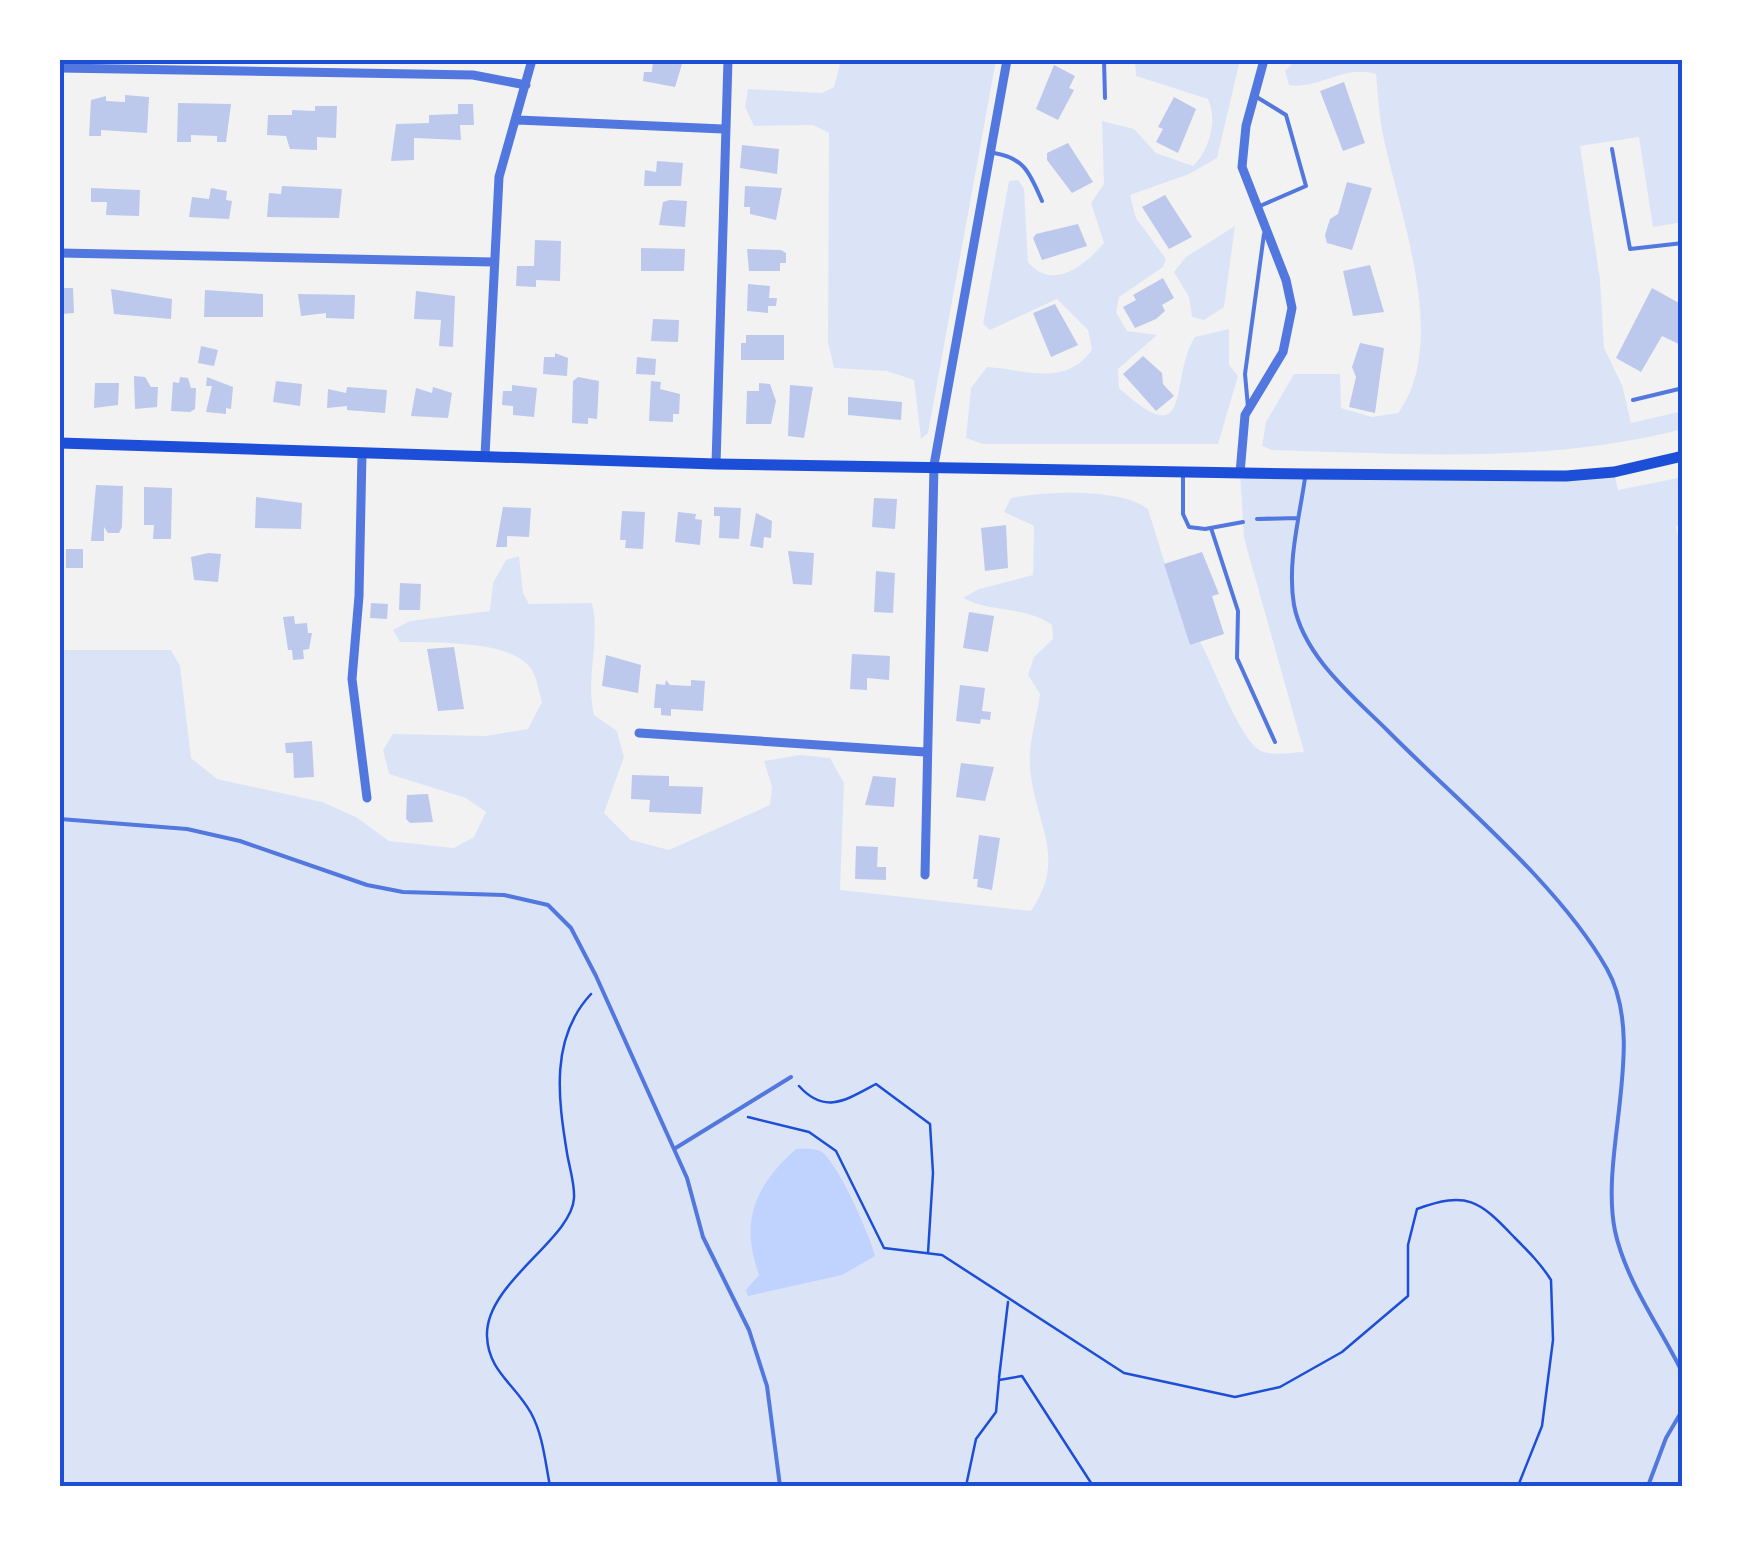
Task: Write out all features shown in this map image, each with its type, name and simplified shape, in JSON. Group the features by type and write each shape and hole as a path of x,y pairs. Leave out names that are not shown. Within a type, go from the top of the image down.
{"main road":[{"path":"60,443 716,464 1306,474 1566,476 1614,472 1683,456"}],"street":[{"path":"485,456 499,177 532,60"},
{"path":"716,464 728,60"},
{"path":"925,875 934,465 1006,60"},
{"path":"1240,473 1248,407 1283,352 1292,308 1286,280 1245,182 1242,156 1264,60"},
{"path":"60,68 474,75 526,84"},
{"path":"518,120 723,129"},
{"path":"60,253 493,262"},
{"path":"362,454 359,596 352,678 368,798"},
{"path":"639,733 925,752"}],"lane":[{"path":"1104,60 1106,98"},
{"path":"1255,96 1286,114 1306,186 1255,208"},
{"path":"1612,149 1630,249 1683,243"},
{"path":"990,152 1012,156 1026,166 1042,202"},
{"path":"1248,407 1246,374 1264,229"},
{"path":"1633,400 1683,388"},
{"path":"1183,471 1185,524 1211,528 1243,522"},
{"path":"1306,474 1292,562 1294,607 1308,642 1340,683 1563,907 1613,982 1620,1021 1616,1234 1644,1302 1683,1374"},
{"path":"1257,519 1299,518"},
{"path":"1211,528 1238,612 1237,658 1275,742"},
{"path":"60,820 187,829 240,841 367,886 403,892 504,895 548,904 571,928 600,987 674,1149 703,1237 749,1330 767,1386 780,1486"},
{"path":"674,1149 791,1077"},
{"path":"1648,1486 1666,1438 1683,1409"}],"path":[{"path":"550,1486 540,1430 528,1407 490,1363 486,1331 502,1294 560,1228 575,1200 558,1096 562,1060 573,1018 600,987"},
{"path":"791,1077 808,1096 830,1105 876,1084 930,1124 933,1174 928,1254"},
{"path":"733,1113 809,1132 836,1151 884,1248 942,1255 1124,1373 1235,1397 1280,1387 1342,1352 1408,1296 1408,1246 1417,1209 1446,1199 1468,1199 1486,1208 1552,1280 1553,1340 1542,1426 1518,1486"},
{"path":"966,1486 976,1440 996,1412 1009,1299"},
{"path":"999,1380 1022,1376 1093,1486"}],"shaded area":[{"path":"841,60 996,60 928,433 921,439 914,380 887,371 834,368 828,342 829,133 813,125 754,126 745,107 748,89 822,93 834,87"},
{"path":"1240,60 1217,158 1189,174 1130,195 1136,218 1166,259 1163,267 1119,297 1116,312 1127,331 1157,335 1118,369 1119,388 1159,415 1169,413 1175,404 1195,337 1229,329 1229,365 1238,376 1218,444 983,444 966,438 971,388 987,367 1056,373 1081,362 1092,350 1088,330 1057,299 990,330 983,324 1009,181 1018,180 1024,189 1028,262 1048,275 1078,267 1104,243 1091,203 1104,184 1102,121 1134,129 1156,153 1193,166 1210,135 1212,116 1208,99 1136,76 1135,61"},
{"path":"1683,60 1683,222 1653,227 1639,137 1580,146 1600,279 1604,348 1622,385 1631,423 1683,411 1683,429 1581,448 1530,452 1375,453 1272,450 1262,446 1266,422 1294,374 1340,374 1341,408 1372,417 1398,413 1413,384 1420,351 1416,277 1383,135 1376,74 1353,72 1310,84 1289,85 1285,71 1293,63"},
{"path":"1235,226 1224,307 1204,320 1192,317 1189,297 1174,272 1186,257"},
{"path":"1614,472 1618,490 1683,477 1683,520 1676,527 1683,560 1683,1486 60,1486 60,650 171,650 180,666 191,758 217,779 322,802 356,817 389,841 454,848 474,837 486,812 466,798 389,774 383,750 393,734 485,736 528,729 542,702 538,686 532,670 508,653 471,645 400,642 393,630 410,621 490,611 493,583 506,560 519,556 523,593 529,604 592,603 594,715 617,731 624,757 604,813 631,840 669,850 770,805 772,787 764,761 800,755 830,758 844,783 840,890 1031,911 1042,891 1048,855 1030,766 1040,694 1028,675 1034,657 1053,639 1052,625 1031,615 963,598 979,589 1033,575 1034,526 1004,512 1011,498 1102,494 1148,509 1190,645 1200,642 1246,736 1264,752 1278,754 1304,752 1244,538 1240,473"}],"water":[{"path":"796,1149 817,1150 827,1157 852,1199 875,1256 842,1275 748,1296 746,1290 759,1275 751,1238 755,1206 770,1177"}],"building":[{"path":"653,60 682,64 675,87 643,81 644,72 652,72"},
{"path":"1054,65 1075,76 1069,88 1074,90 1058,120 1036,109"},
{"path":"1344,82 1365,143 1343,151 1320,91"},
{"path":"125,95 149,97 147,133 101,130 101,136 89,136 91,100 106,96 106,101 125,102"},
{"path":"1174,97 1196,109 1178,153 1156,142 1163,129 1158,127"},
{"path":"178,103 231,104 226,142 217,142 217,136 191,135 191,142 177,142"},
{"path":"458,104 473,104 474,125 460,125 461,140 414,138 414,160 391,161 396,124 429,123 429,115 458,114"},
{"path":"315,106 337,106 336,138 317,137 317,150 290,149 286,136 267,135 268,115 315,111"},
{"path":"1068,143 1093,182 1072,193 1047,160 1047,153"},
{"path":"742,145 779,149 777,174 740,168"},
{"path":"657,161 683,163 681,186 644,186 645,170 656,172"},
{"path":"1347,182 1372,188 1352,250 1327,243 1325,235 1330,219 1338,214"},
{"path":"282,186 342,189 339,218 267,217 269,193 281,194"},
{"path":"745,186 782,188 776,220 750,214 750,207 744,207"},
{"path":"91,188 140,190 139,216 106,215 107,202 91,202"},
{"path":"211,188 227,191 226,200 232,201 229,219 189,217 192,197 209,199"},
{"path":"1165,195 1192,237 1169,249 1142,207"},
{"path":"687,201 685,227 659,225 663,202"},
{"path":"1078,224 1087,246 1042,260 1033,238 1036,234"},
{"path":"535,240 561,241 560,281 536,280 536,287 516,286 517,266 534,266"},
{"path":"641,248 685,249 684,271 641,271"},
{"path":"747,249 781,250 786,253 786,263 780,263 780,271 749,271"},
{"path":"1370,265 1384,312 1353,316 1343,271"},
{"path":"1163,278 1174,298 1162,305 1165,311 1156,319 1135,328 1123,307 1136,300 1133,295"},
{"path":"748,284 770,286 769,298 777,298 776,306 768,306 768,313 747,311"},
{"path":"60,288 73,288 74,313 60,314"},
{"path":"1652,288 1679,303 1683,296 1683,346 1662,336 1641,372 1616,358"},
{"path":"111,289 172,299 171,319 114,314"},
{"path":"205,290 263,294 263,317 204,317"},
{"path":"416,291 455,296 453,347 439,346 441,320 414,319"},
{"path":"298,294 355,295 354,319 326,318 326,313 301,316"},
{"path":"1055,304 1078,345 1051,357 1033,313"},
{"path":"653,319 679,320 678,342 651,341"},
{"path":"746,335 784,335 784,360 741,360 741,343 746,343"},
{"path":"1360,343 1384,348 1375,413 1349,407 1356,377 1352,367"},
{"path":"201,346 218,350 214,366 198,363"},
{"path":"555,353 568,358 567,376 543,374 544,357 555,357"},
{"path":"1143,356 1162,373 1163,384 1174,396 1156,411 1123,374"},
{"path":"637,357 656,359 655,375 636,374"},
{"path":"134,376 145,377 151,387 158,387 157,407 135,409"},
{"path":"180,377 188,378 191,388 196,388 195,409 190,412 171,411 173,382 179,383"},
{"path":"207,377 233,387 231,409 226,408 226,414 206,412 212,386 206,386"},
{"path":"578,377 599,381 597,419 588,418 588,424 572,423 573,381"},
{"path":"276,381 302,384 300,406 273,402"},
{"path":"651,381 661,382 660,389 680,394 679,414 673,414 673,422 649,421"},
{"path":"95,383 119,383 118,405 94,408"},
{"path":"759,383 770,384 776,401 771,424 746,424 747,391 759,391"},
{"path":"512,385 537,388 534,417 513,415 513,406 502,405 503,391 512,391"},
{"path":"790,385 813,387 804,438 788,436"},
{"path":"347,387 387,390 385,413 347,410 347,406 327,408 328,389 346,393"},
{"path":"433,387 452,393 448,418 411,416 416,388 432,393"},
{"path":"848,397 902,402 901,420 848,415"},
{"path":"96,485 123,486 122,527 119,533 108,533 104,527 104,541 91,541"},
{"path":"144,487 172,488 171,539 153,539 154,525 144,525"},
{"path":"256,497 302,503 301,529 255,528"},
{"path":"874,498 897,499 895,529 872,527"},
{"path":"503,507 531,508 529,537 507,536 507,547 496,547"},
{"path":"714,507 741,508 739,539 719,538 720,516 714,516"},
{"path":"622,511 645,512 643,549 625,548 626,540 620,540"},
{"path":"678,512 696,514 695,519 702,520 700,545 675,542"},
{"path":"756,513 772,521 771,538 764,537 763,548 750,546"},
{"path":"1006,525 1008,568 985,571 981,528"},
{"path":"66,549 83,549 83,568 66,568"},
{"path":"788,551 814,553 812,585 793,584"},
{"path":"1202,552 1219,594 1212,596 1224,634 1190,645 1164,564"},
{"path":"221,554 218,582 194,580 191,557"},
{"path":"876,571 895,573 893,613 874,612"},
{"path":"400,583 421,584 420,610 399,610"},
{"path":"371,603 388,604 387,619 370,618"},
{"path":"969,612 994,616 988,652 963,648"},
{"path":"294,616 295,624 307,623 308,633 312,633 309,649 303,650 304,659 293,660 292,650 288,650 283,617"},
{"path":"454,647 464,709 438,711 427,649"},
{"path":"852,654 890,656 889,680 867,678 867,690 850,689"},
{"path":"606,655 641,665 638,693 602,686"},
{"path":"666,680 670,685 691,686 691,680 705,681 703,711 671,709 671,716 661,715 661,708 654,708 656,684 665,685"},
{"path":"960,685 985,688 982,711 991,712 990,720 981,719 980,724 956,721"},
{"path":"312,741 314,777 294,778 293,753 286,753 285,743"},
{"path":"961,763 994,767 985,801 956,797"},
{"path":"632,775 669,776 669,786 703,787 701,814 649,812 650,800 631,799"},
{"path":"873,776 896,778 894,807 865,805"},
{"path":"428,794 433,822 410,823 406,819 407,795"},
{"path":"979,835 1000,838 992,890 977,887 978,879 973,879"},
{"path":"856,846 878,847 877,867 886,867 886,880 855,879"}]}
